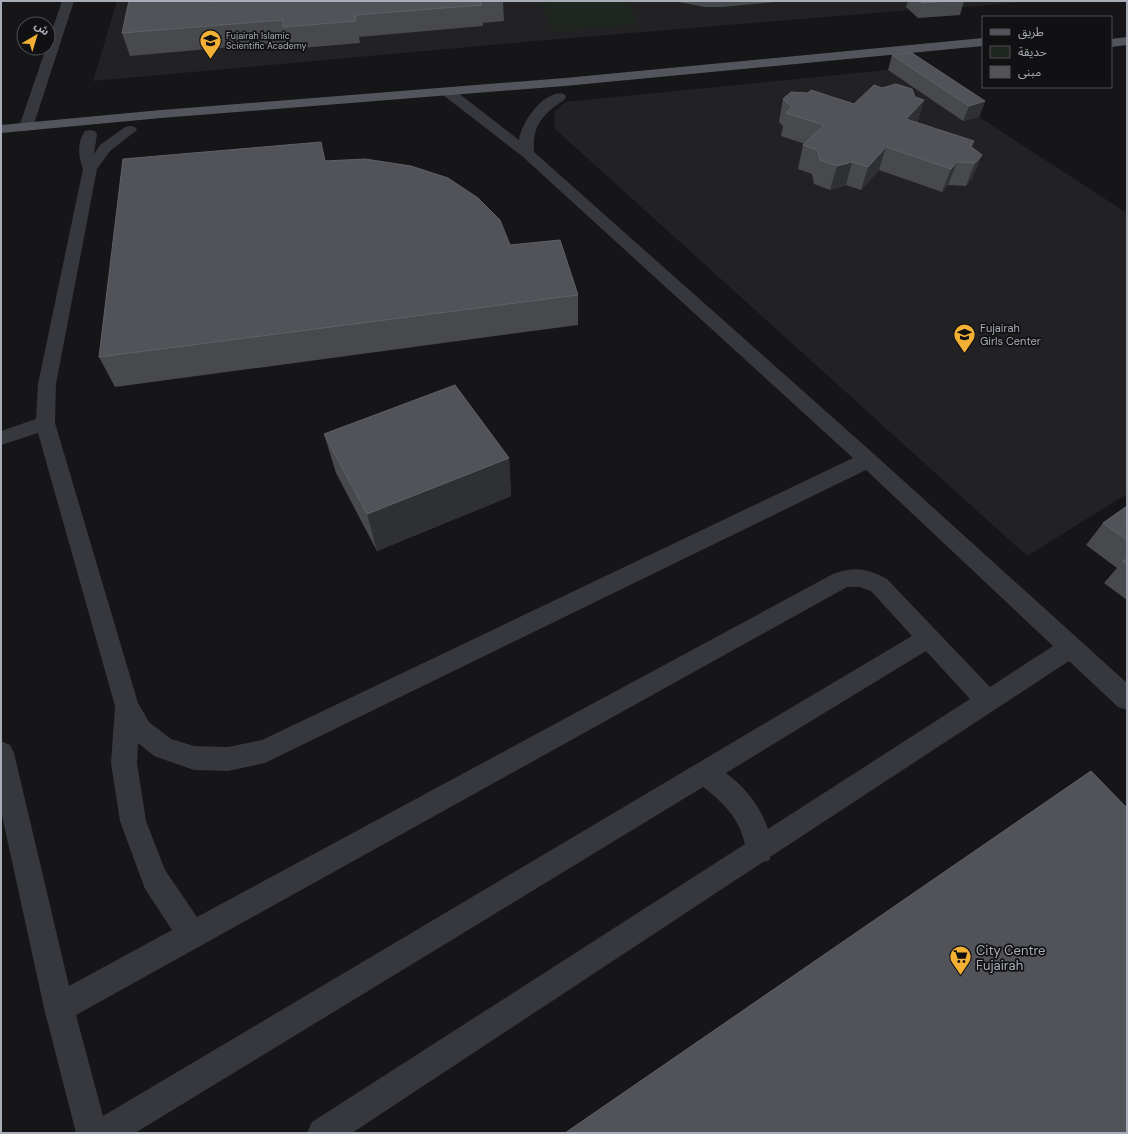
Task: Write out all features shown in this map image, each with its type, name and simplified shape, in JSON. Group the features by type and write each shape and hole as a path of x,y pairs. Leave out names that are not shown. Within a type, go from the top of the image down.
{"main road":[{"path":"1112,43 1127,41"},
{"path":"1,142 161,114 448,92 982,42"},
{"path":"535,99 575,95"},
{"path":"449,107 488,104"},
{"path":"1,129 26,127 93,127 130,130 146,129"}],"street":[{"path":"26,127 68,1"},
{"path":"448,92 527,153 868,460 1127,699"},
{"path":"527,153 525,142 531,122 548,104 559,97"},
{"path":"90,169 86,155 86,148 93,127"},
{"path":"130,130 109,144 90,169 47,384 45,423 127,706 140,730 163,748 194,758 228,759 264,751 868,460"},
{"path":"1,438 45,423"},
{"path":"59,1008 841,580 850,577 861,577 879,585 988,701"},
{"path":"105,1133 928,638"},
{"path":"323,1133 1071,647"},
{"path":"127,706 124,763 133,821 155,879 192,935"},
{"path":"1,753 59,1008 92,1133"},
{"path":"704,773 725,787 741,805 753,825 760,850"}],"shaded area":[{"name":"Fujairah Islamic Scientific Academy","path":"117,1 1032,1 953,8 960,15 918,18 910,10 547,40 93,81"},
{"name":"Fujairah Girls Center","path":"907,68 979,117 1127,213 1127,494 1027,556 555,129 554,113 565,102"}],"green space":[{"path":"562,1 627,1 639,24 554,32 541,3"}],"building":[{"path":"129,1 487,1 480,2 482,5 355,15 356,21 283,27 283,20 122,33"},
{"path":"920,1 949,1 922,3"},
{"path":"912,53 985,101 969,106 892,55"},
{"path":"896,84 912,89 915,97 924,100 906,119 974,141 970,146 982,155 975,163 957,162 951,169 886,147 868,167 852,162 837,166 820,160 818,150 803,145 824,125 786,113 792,107 783,99 791,92 808,93 811,90 854,104 874,85 882,88"},
{"path":"321,142 325,161 365,159 411,166 448,178 478,198 500,220 510,245 560,240 578,295 99,357 123,159"},
{"path":"455,385 509,458 367,514 324,434"},
{"path":"1127,506 1127,540 1103,523"},
{"path":"1127,558 1127,565 1123,561"},
{"name":"City Centre Fujairah","path":"1091,771 1127,808 1127,1133 565,1133"}],"place":[{"name":"Fujairah Islamic Scientific Academy","path":"210,60"},
{"name":"Fujairah Girls Center","path":"965,354"},
{"name":"City Centre Fujairah","path":"960,976"}]}
